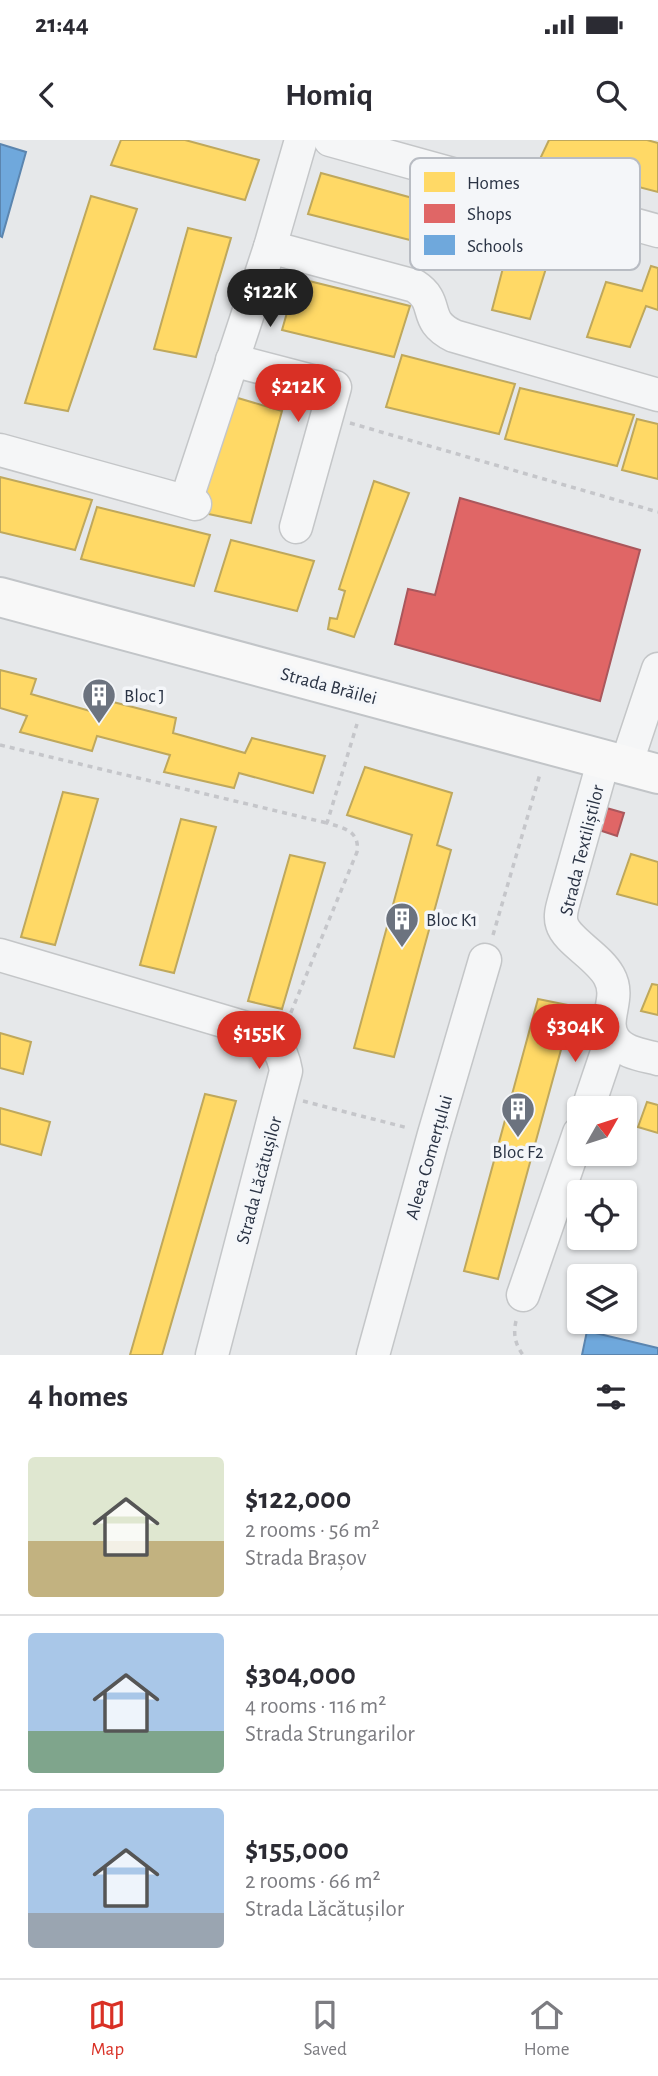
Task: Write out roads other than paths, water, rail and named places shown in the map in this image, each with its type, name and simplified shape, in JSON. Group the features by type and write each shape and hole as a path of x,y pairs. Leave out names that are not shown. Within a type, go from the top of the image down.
{"main road":[{"name":"Strada Brăilei","path":"0,597 629,766"}],"street":[{"path":"0,450 191,502 301,140"},
{"path":"330,140 378,146 418,158"},
{"path":"640,226 658,231"},
{"path":"270,247 415,286 429,299 436,324 454,336 658,395"},
{"path":"232,360 335,387 296,527"},
{"path":"629,766 658,669"},
{"name":"Strada Textiliștilor","path":"612,1037 609,1018 614,997 610,978 600,963 570,936 562,923 565,897 629,766"},
{"name":"Strada Lăcătușilor","path":"0,955 250,1029 266,1036 284,1059 286,1071 212,1355"},
{"name":"Aleea Comerțului","path":"374,1355 485,960"},
{"path":"592,1096 612,1037 626,1050 658,1059"},
{"path":"523,1295 568,1166"}],"place":[{"name":"Bloc J","path":"99,725"},
{"name":"Bloc K1","path":"402,949"},
{"name":"Bloc F2","path":"518,1139"}]}
